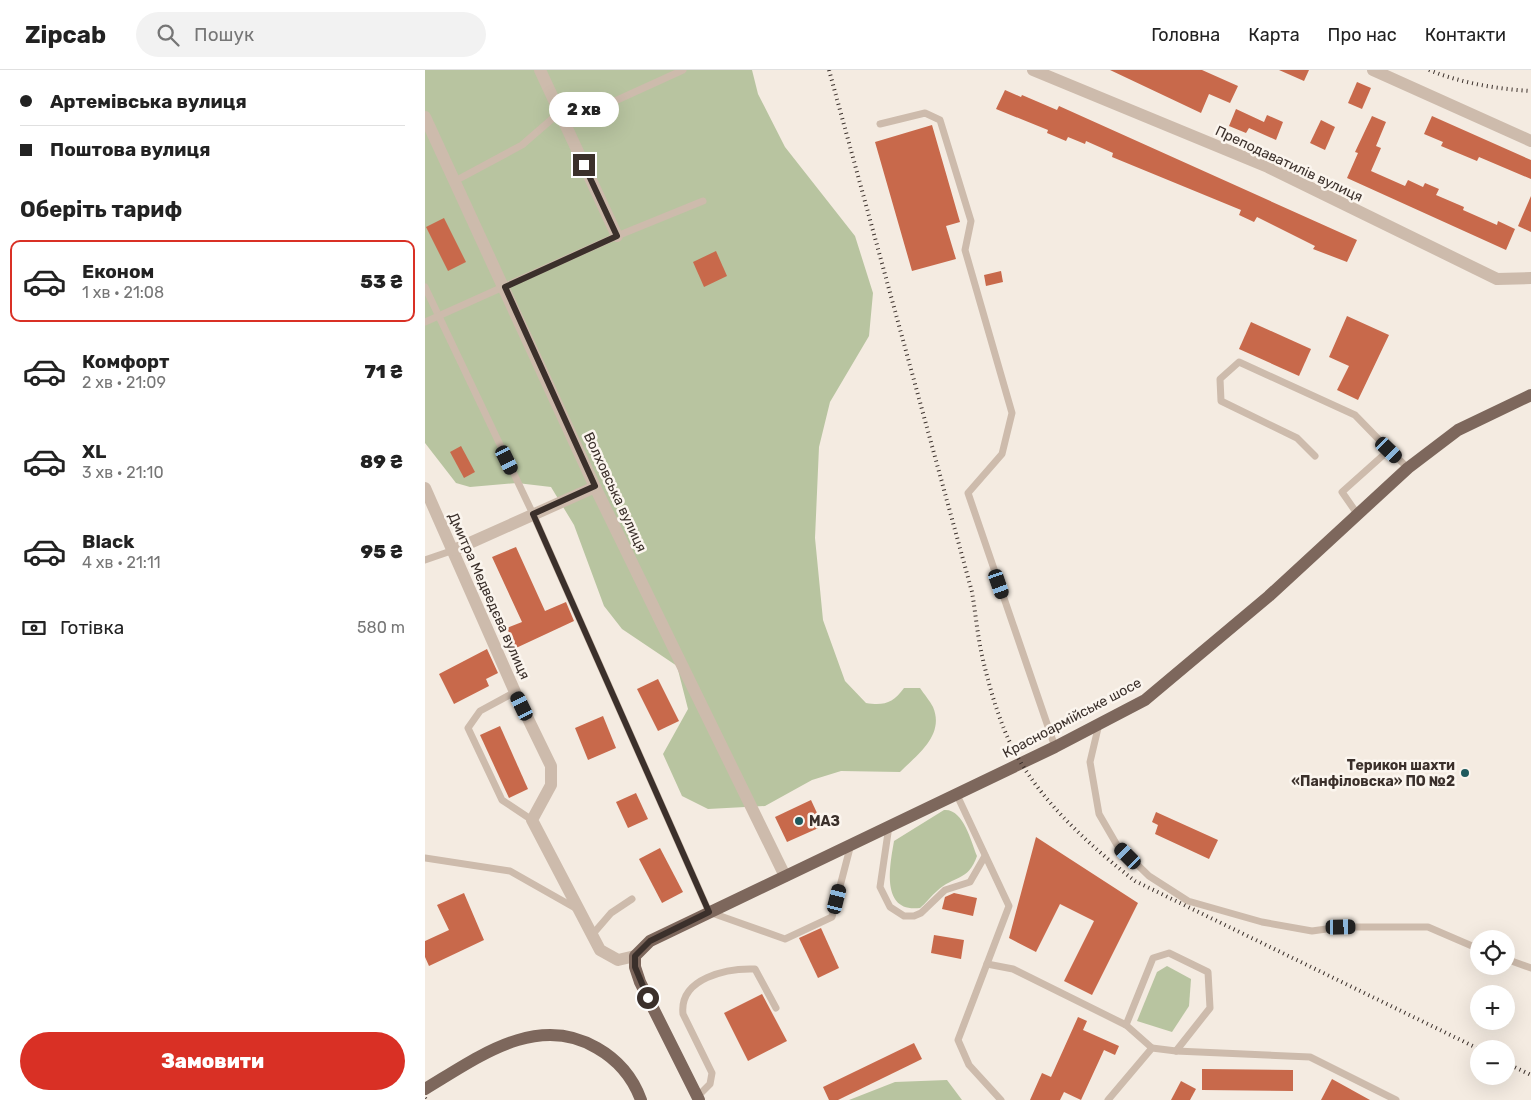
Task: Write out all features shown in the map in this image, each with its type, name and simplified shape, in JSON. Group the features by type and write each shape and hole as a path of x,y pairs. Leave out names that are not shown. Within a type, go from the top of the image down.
{"main road":[{"name":"Красноармійське шосе","path":"635,956 650,941 1055,747 1145,700 1269,596 1408,468 1458,430 1531,395"},
{"path":"635,956 635,967 640,982 698,1098"},
{"path":"425,1089 492,1048 531,1035 559,1035 585,1041 607,1054 626,1071 641,1100"}],"street":[{"path":"540,70 617,236"},
{"name":"Преподаватилів вулиця","path":"1033,70 1268,167 1497,279 1531,278"},
{"path":"1373,70 1531,141"},
{"name":"Волховська вулиця","path":"425,117 505,287 595,486 785,876"},
{"path":"453,550 595,486"},
{"name":"Дмитра Медведєва вулиця","path":"425,488 515,692 551,766 551,785 532,820"},
{"path":"532,820 600,950 618,960 635,956"}],"lane":[{"path":"455,181 522,145 560,112 615,101 683,70"},
{"path":"880,124 925,112 940,120 971,221 965,250 1012,413 1002,454 968,493 1055,747"},
{"path":"425,322 617,236 703,201"},
{"path":"425,287 533,514 709,912 785,939 832,917 851,844"},
{"path":"1315,456 1297,438 1221,401 1219,379 1239,362 1355,415 1408,468"},
{"path":"1358,516 1342,492 1389,450"},
{"path":"425,560 453,550"},
{"path":"515,692 479,711 468,728 502,800 532,820"},
{"path":"1099,724 1090,762 1099,814 1117,845 1149,876 1188,901 1262,922 1312,931 1341,927 1428,927 1470,945"},
{"path":"956,793 1009,906 958,1040 969,1065 1001,1100"},
{"path":"889,825 881,887 890,907 904,916 917,915 945,890 970,882 985,856"},
{"path":"425,858 510,871 579,911"},
{"path":"592,935 611,913 632,899"},
{"path":"1126,1025 1153,958 1169,953 1208,972 1210,1008 1176,1051"},
{"path":"1515,962 1531,968"},
{"path":"987,964 1013,969 1126,1025 1152,1048 1176,1051 1310,1057 1396,1100"},
{"path":"698,1098 710,1084 712,1073 683,1014 682,1004 691,987 714,976 742,968 755,969 776,1008"},
{"path":"1108,1100 1152,1048"}],"green space":[{"path":"425,70 752,70 758,94 785,147 855,236 873,293 869,336 830,402 819,447 815,538 823,620 845,681 866,703 883,704 896,697 904,688 920,688 933,707 936,717 932,735 921,751 900,772 841,771 812,780 765,806 708,809 682,796 663,754 688,709 677,666 622,629 604,606 574,525 551,487 517,483 470,487 456,483 425,443"},
{"path":"944,810 951,811 961,820 969,834 977,856 965,874 943,886 920,908 907,908 899,903 893,895 891,885 890,874 894,841"},
{"path":"1167,966 1191,979 1189,1006 1172,1032 1137,1021 1157,972"},
{"path":"947,1080 962,1100 849,1100 895,1082"}],"building":[{"path":"1110,70 1202,70 1238,86 1230,103 1209,94 1201,113"},
{"path":"1279,70 1309,70 1304,81"},
{"path":"1357,82 1371,88 1362,109 1348,103"},
{"path":"1005,90 1057,110 1059,106 1357,240 1347,262 1313,249 1315,246 1257,217 1254,222 1239,215 1241,210 1112,157 1113,153 1086,141 1085,144 1068,137 1066,141 1047,133 1048,130 996,109"},
{"path":"1236,109 1264,122 1267,115 1283,122 1276,140 1249,128 1246,133 1229,126"},
{"path":"1372,116 1386,122 1376,146 1381,148 1371,171 1405,186 1408,180 1423,187 1425,183 1439,189 1436,195 1464,207 1463,210 1497,225 1498,221 1515,229 1506,250 1347,178 1358,153 1355,152"},
{"path":"1432,116 1531,160 1531,179 1479,157 1477,161 1441,146 1443,142 1424,134"},
{"path":"1321,120 1335,127 1325,150 1310,143"},
{"path":"932,125 960,222 946,226 956,259 912,271 875,142"},
{"path":"1531,196 1531,232 1518,226"},
{"path":"444,218 466,262 448,271 426,227"},
{"path":"716,251 727,276 704,287 693,262"},
{"path":"1001,271 1003,282 986,286 984,275"},
{"path":"1347,316 1389,335 1358,400 1337,390 1349,366 1329,357"},
{"path":"1251,322 1311,349 1299,376 1239,349"},
{"path":"461,446 475,472 464,478 450,452"},
{"path":"516,547 545,611 566,602 574,621 516,648 507,628 522,622 492,557"},
{"path":"487,649 498,673 486,679 489,686 454,704 439,674"},
{"path":"658,679 679,721 658,731 637,689"},
{"path":"603,716 616,748 588,760 575,728"},
{"path":"500,726 528,789 509,798 480,735"},
{"path":"636,793 648,819 628,828 616,802"},
{"name":"МАЗ","path":"811,800 823,826 787,842 775,817"},
{"path":"1156,812 1218,840 1209,859 1155,834 1158,825 1152,822"},
{"path":"1036,837 1138,903 1092,995 1064,981 1094,921 1060,904 1036,952 1009,938"},
{"path":"660,848 683,892 662,903 639,859"},
{"path":"464,893 484,940 429,966 425,957 425,941 449,930 437,905"},
{"path":"954,893 977,898 973,916 942,909 945,897"},
{"path":"821,928 839,968 818,978 799,938"},
{"path":"934,935 964,940 961,959 931,953"},
{"path":"762,994 787,1041 748,1061 724,1013"},
{"path":"1078,1017 1087,1021 1083,1030 1119,1046 1115,1055 1104,1050 1081,1100 1064,1092 1060,1100 1030,1100 1042,1073 1051,1077"},
{"path":"914,1043 922,1059 838,1100 829,1100 823,1087"},
{"path":"1202,1069 1293,1070 1293,1091 1202,1090"},
{"path":"1332,1079 1370,1100 1321,1100"},
{"path":"1181,1081 1196,1089 1190,1100 1171,1100"}],"railway":[{"path":"829,70 972,592 984,664 1003,728 1021,763 1045,797 1073,827 1135,881 1470,1045"},
{"path":"1429,70 1479,85 1531,91"},
{"path":"1515,1067 1531,1075"}],"place":[{"name":"Терикон шахти «Панфiловска» ПО №2","path":"1465,773"},
{"name":"МАЗ","path":"799,821"}],"route":[{"path":"584,165 617,236 505,287 595,486 533,514 709,912 650,941 635,956 635,967 648,998"}]}
